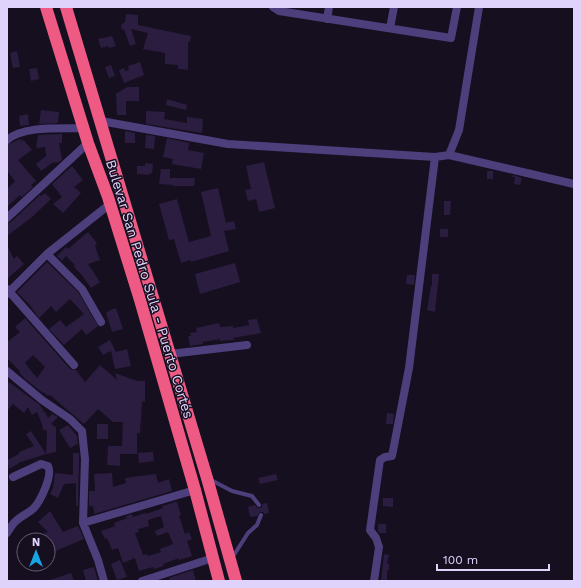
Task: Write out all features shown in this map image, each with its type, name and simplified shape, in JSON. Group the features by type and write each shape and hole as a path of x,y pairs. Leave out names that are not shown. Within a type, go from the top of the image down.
{"highway":[{"name":"Bulevar San Pedro Sula - Puerto Cortés","path":"46,7 88,143 110,204 140,300 195,490 219,581"},
{"name":"Bulevar San Pedro Sula - Puerto Cortés","path":"66,7 207,478 235,577"},
{"path":"213,558 226,572 235,577"}],"street":[{"path":"273,7 279,12 451,38 456,7"},
{"path":"327,19 329,7"},
{"path":"390,28 394,7"},
{"path":"450,155 459,130 478,7"},
{"path":"101,121 228,144 434,157 450,155 574,184"},
{"path":"7,140 13,135 38,129 84,128"},
{"path":"7,218 88,143"},
{"path":"374,581 379,552 377,541 370,530 371,522 380,460 385,457 392,456 409,368 434,157"},
{"path":"74,365 8,292 48,254 110,204"},
{"path":"48,254 82,289 101,322"},
{"path":"170,354 246,345"},
{"path":"8,374 70,419 82,431 85,459 83,523 98,560 104,581"},
{"path":"7,533 15,522 34,508 42,496 50,470 48,466 41,464 13,477"},
{"path":"83,523 195,490"},
{"path":"142,581 213,558"}],"lane":[{"path":"207,478 232,490 252,496 259,505"},
{"path":"230,560 248,533 257,525 261,515"}],"building":[{"path":"126,14 138,15 138,25 191,36 190,42 188,42 188,70 178,69 178,65 165,64 165,53 143,49 148,33 131,29 136,44 130,46 121,25 125,22"},
{"path":"112,36 116,46 101,48 98,39"},
{"path":"17,51 20,67 13,68 10,53"},
{"path":"140,62 144,75 124,83 119,70 124,68 125,71 129,70 128,66"},
{"path":"111,65 115,76 109,78 105,67"},
{"path":"37,68 39,79 31,81 29,69"},
{"path":"127,87 139,87 139,101 126,101 126,115 117,115 116,94"},
{"path":"167,99 187,105 186,110 166,105"},
{"path":"41,110 59,112 58,123 39,124"},
{"path":"146,111 165,112 164,119 187,123 187,117 203,119 202,133 146,124"},
{"path":"28,114 29,125 20,126 19,116"},
{"path":"125,131 135,133 135,143 125,143"},
{"path":"62,134 62,143 59,143 62,160 52,163 41,171 36,164 46,156 45,147 36,148 38,135"},
{"path":"146,135 155,136 154,149 145,148"},
{"path":"22,138 32,150 18,160 36,181 31,185 33,187 22,197 20,195 7,207 7,189 15,181 7,171 7,145 20,139 23,142"},
{"path":"167,138 189,143 188,150 204,153 201,169 172,164 173,159 163,157"},
{"path":"264,162 275,208 259,212 256,199 248,201 245,190 251,189 246,166"},
{"path":"145,163 153,164 152,174 137,174 137,166 145,166"},
{"path":"72,166 83,180 74,187 81,193 63,213 53,204 62,197 52,184"},
{"path":"161,169 170,169 170,178 195,178 194,186 159,184"},
{"path":"487,171 493,171 493,179 487,179"},
{"path":"513,175 522,178 520,185 514,184 515,177 512,177"},
{"path":"218,188 226,223 234,221 236,229 224,231 229,251 191,262 191,260 181,263 174,239 169,240 159,204 177,199 189,242 211,236 201,192"},
{"path":"45,193 51,199 31,218 7,236 7,223 11,222 40,195 41,196"},
{"path":"444,201 451,201 450,215 444,215"},
{"path":"440,229 448,229 448,237 440,237"},
{"path":"88,232 97,243 95,246 100,260 88,264 100,282 91,288 74,267 75,265 66,256 62,261 57,256 66,247 68,249"},
{"path":"7,245 14,259 17,256 24,264 7,279"},
{"path":"47,262 78,292 98,326 86,335 82,329 64,345 49,329 60,320 66,327 84,314 70,299 56,312 51,306 39,318 29,304 17,292"},
{"path":"235,263 240,282 200,294 195,274"},
{"path":"432,274 439,274 435,312 427,310 432,286"},
{"path":"407,275 415,275 414,285 406,284"},
{"path":"116,308 123,329 112,332 106,313"},
{"path":"25,318 70,369 76,370 85,382 100,365 117,380 115,373 137,381 145,381 145,402 142,401 140,433 137,433 137,454 120,454 120,466 107,465 108,446 122,446 123,422 113,422 98,409 84,424 50,395 48,396 43,393 24,378 19,372 20,371 7,358 7,342 20,332 15,327","holes":["33,355 45,367 37,378 25,363"]},
{"path":"257,319 261,333 233,338 234,340 220,341 220,339 190,346 188,336 191,336 190,333 197,332 196,328 219,323 220,327 233,326 233,328 249,325 248,320"},
{"path":"110,340 116,352 127,349 131,366 115,369 111,351 103,355 98,347"},
{"path":"9,382 40,405 48,418 52,414 58,417 51,424 56,427 56,452 46,454 47,431 42,429 43,427 37,412 32,415 28,407 24,413 13,404 7,411 7,385"},
{"path":"387,413 394,414 393,424 386,424"},
{"path":"97,424 108,424 108,439 97,439"},
{"path":"68,425 77,436 78,444 70,448 59,430"},
{"path":"31,431 46,454 18,463 9,469 7,460 19,454 19,452 34,446 26,434"},
{"path":"153,452 154,461 139,463 138,453"},
{"path":"73,453 79,453 78,506 76,506 76,483 64,484 58,498 50,494 53,488 55,473 73,475"},
{"path":"112,473 113,487 126,483 125,478 156,474 158,483 169,479 172,491 94,514 93,506 89,506 89,491 95,491 94,474"},
{"path":"276,474 278,480 260,484 258,478"},
{"path":"383,498 393,498 393,507 383,506"},
{"path":"177,502 181,515 179,516 185,534 189,532 192,539 187,541 192,556 179,560 179,558 163,564 164,566 154,569 153,567 139,571 135,558 123,563 118,548 112,550 107,538 105,539 101,531 115,526 114,523 127,518 126,516 132,514 133,517 146,514 163,508 162,506","holes":["161,516 164,527 155,531 157,536 168,532 173,544 160,549 161,552 148,556 147,554 143,555 135,533 139,532 138,529 149,526 148,520"]},
{"path":"267,503 269,513 264,514 263,512 260,512 257,516 250,517 248,507 255,505 257,508 260,508 262,507 262,504"},
{"path":"50,511 63,532 78,526 84,539 56,551 56,532 48,532 38,522"},
{"path":"378,524 386,524 386,533 379,533"},
{"path":"384,554 389,555 387,564 389,564 389,570 387,570 387,581 381,581"},
{"path":"120,560 127,577 117,580 111,564"},
{"path":"94,567 98,581 86,581 83,570"},
{"path":"193,570 196,581 170,581 169,578"},
{"path":"71,573 74,581 50,581 50,580"}]}
